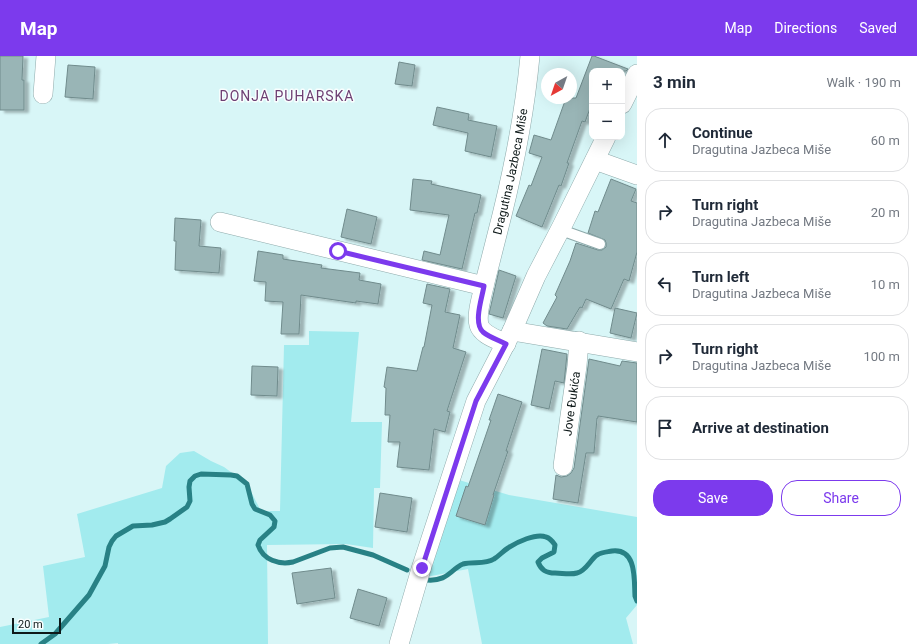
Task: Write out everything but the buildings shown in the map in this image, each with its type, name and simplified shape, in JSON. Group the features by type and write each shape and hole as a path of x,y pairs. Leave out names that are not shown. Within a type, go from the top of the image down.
{"street":[{"path":"43,94 46,56"},
{"name":"Dragutina Jazbeca Miše","path":"509,337 486,334 480,329 478,321 484,286 502,215 519,137 530,56"},
{"path":"625,98 637,74"},
{"path":"399,644 476,401 509,337 536,276 561,230 605,140"},
{"path":"595,160 637,175"},
{"path":"220,222 484,286"},
{"path":"509,337 579,341 637,352"},
{"name":"Jove Đukića","path":"563,466 579,341"}],"lane":[{"path":"561,230 600,244"}],"shaded area":[{"path":"309,331 359,332 351,422 382,422 380,488 374,488 373,548 346,544 267,545 268,644 0,644 0,627 49,617 43,566 85,557 77,514 162,488 166,466 180,453 194,451 224,467 247,484 261,511 280,511 284,345 309,345"},
{"path":"459,480 509,495 637,517 637,605 626,618 633,644 482,644 468,569 426,577"}],"waterway":[{"path":"41,644 55,634 89,595 105,566 109,547 116,536 133,526 152,525 165,522 187,507 190,501 190,481 195,476 201,474 237,476 247,484 252,504 255,509 270,515 275,521 274,527 260,540 258,545 260,550 272,560 288,563 330,548 343,547 373,555 407,570"},
{"path":"427,580 442,578 463,564 490,561 516,543 532,537 542,536 549,538 555,545 554,552 542,558 538,562 542,569 549,572 577,573 585,568 597,555 612,551 620,551 626,555 630,560 634,574 635,596 637,601"}],"district":[{"name":"DONJA PUHARSKA","path":"287,96"}],"route":[{"path":"338,251 484,286 478,321 480,329 482,332 506,344 476,401 422,568"}]}
